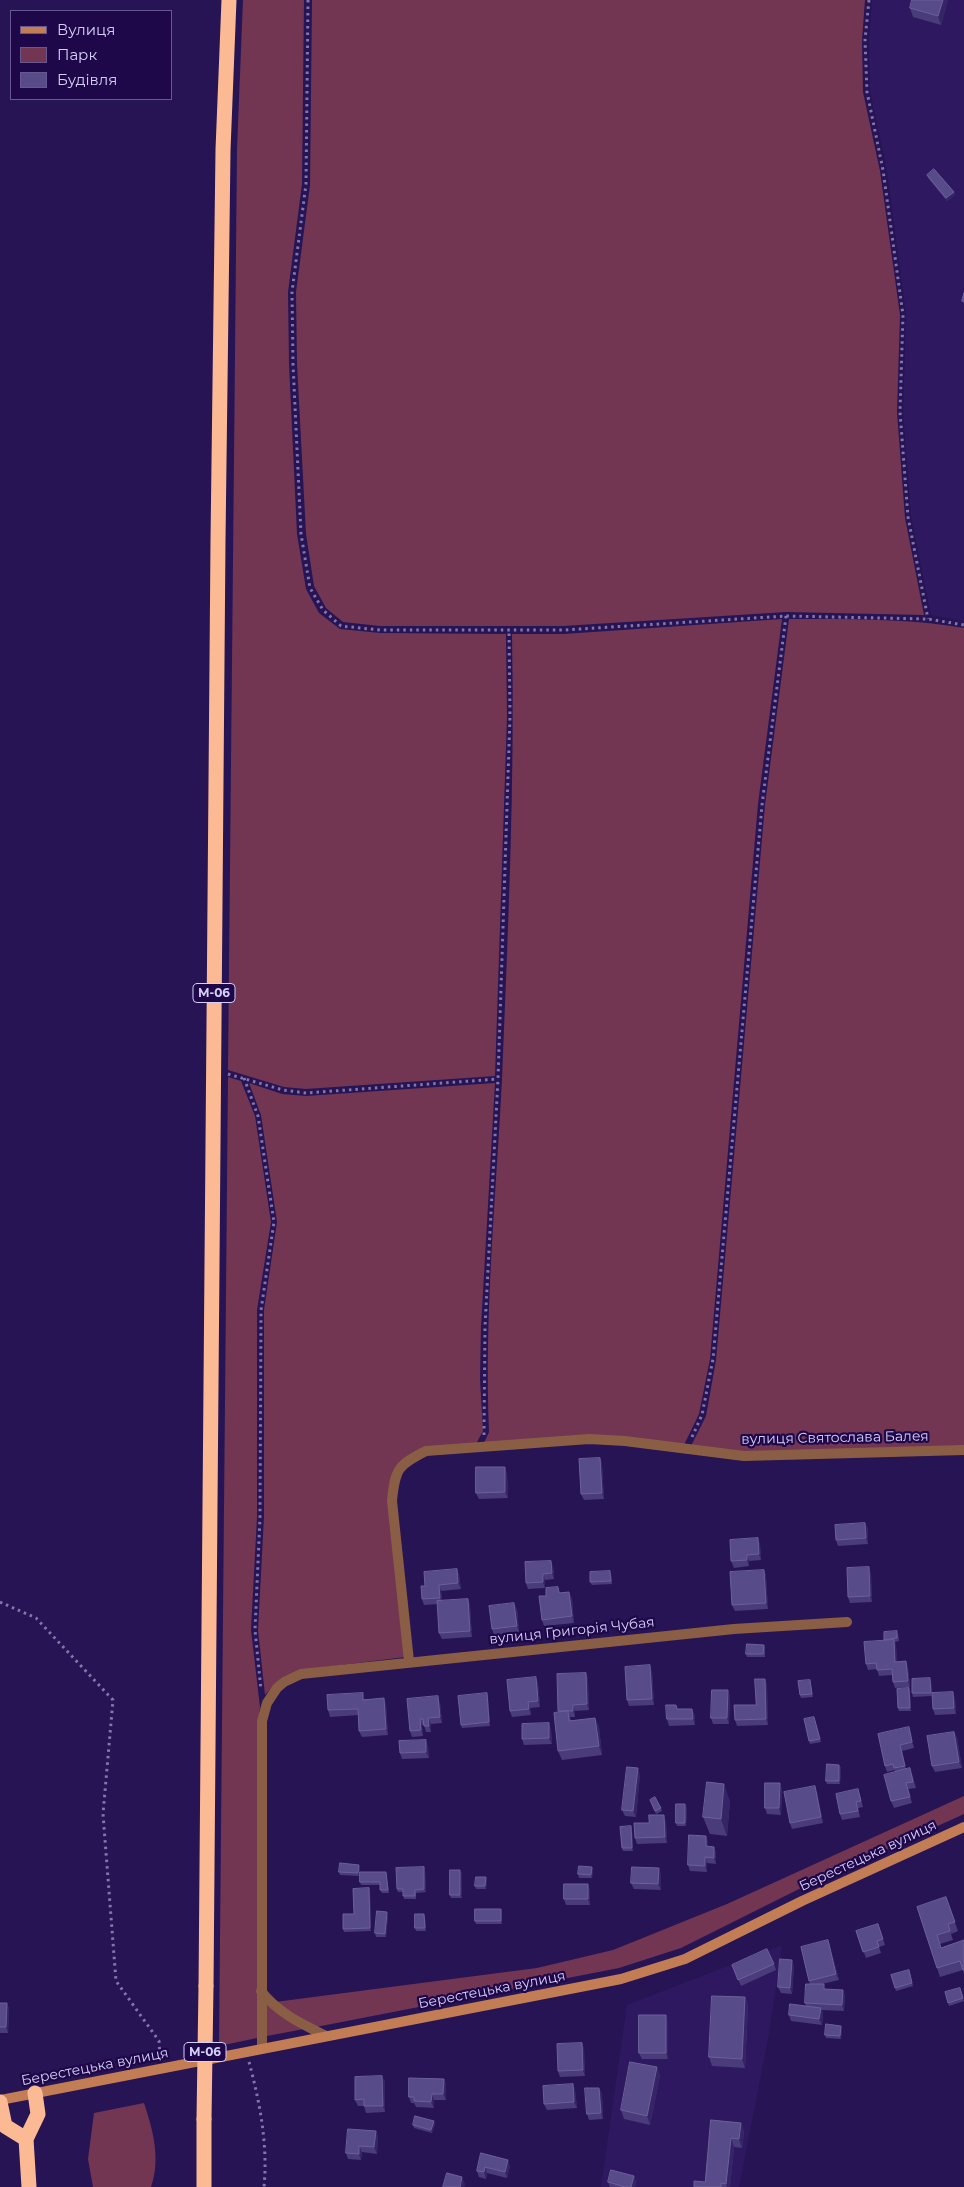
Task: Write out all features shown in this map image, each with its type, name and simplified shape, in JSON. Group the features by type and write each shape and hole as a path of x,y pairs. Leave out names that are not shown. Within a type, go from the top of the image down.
{"highway":[{"name":"М-06","path":"204,2187 223,150 230,0"},
{"path":"29,2187 26,2139 38,2114 30,2094"},
{"path":"0,2101 5,2126 26,2139"}],"main road":[{"name":"Берестецька вулиця","path":"0,2101 622,1979 686,1959 802,1901 964,1827"}],"street":[{"name":"вулиця Святослава Балея","path":"410,1661 392,1500 395,1478 404,1462 426,1451 589,1439 744,1456 964,1450"},
{"name":"вулиця Григорія Чубая","path":"264,1711 276,1688 301,1674 410,1661 734,1629 847,1622"},
{"path":"262,2049 262,1730 264,1711"},
{"path":"261,1991 272,2005 294,2020 326,2036"}],"path":[{"path":"308,0 306,184 292,292 293,364 302,534 310,588 323,610 341,626 380,630 564,630 786,616 928,619 964,625"},
{"path":"869,0 866,40 866,92 884,170 903,315 900,412 908,518 928,619"},
{"path":"686,1449 702,1415 713,1360 762,805 786,616"},
{"path":"478,1447 486,1432 485,1327 498,1079 510,716 509,631"},
{"path":"213,1069 283,1090 306,1093 498,1079"},
{"path":"244,1078 258,1116 274,1222 261,1310 260,1517 255,1630 264,1711"},
{"path":"0,1602 36,1618 113,1700 103,1814 116,1981 159,2041 161,2068"},
{"path":"247,2052 261,2104 266,2169 264,2187"}],"shaded area":[{"path":"872,0 964,0 964,621 931,615 911,517 903,412 906,315 887,170 870,91 869,40"},
{"path":"782,1945 769,2034 739,2187 601,2187 627,2005"}],"green space":[{"path":"243,0 304,0 302,184 288,292 289,364 297,534 306,589 319,613 340,629 380,633 506,634 507,716 495,1076 306,1089 284,1087 228,1070 237,150"},
{"path":"312,0 865,0 862,40 863,92 880,171 900,315 897,412 905,518 924,615 786,612 563,626 380,626 343,622 326,608 314,586 306,534 297,364 296,292 310,185"},
{"path":"782,619 758,804 710,1359 699,1414 684,1445 626,1438 484,1443 489,1432 489,1300 502,1079 509,912 513,745 512,634 564,634"},
{"path":"789,619 899,621 964,628 964,1447 745,1453 691,1446 706,1416 716,1360 765,805"},
{"path":"228,1077 241,1081 255,1116 271,1222 257,1310 257,1517 251,1630 260,1707 257,1730 257,2038 219,2046"},
{"path":"249,1083 282,1094 306,1096 495,1083 481,1327 480,1379 483,1431 476,1444 425,1448 402,1460 391,1477 406,1657 300,1670 281,1678 265,1695 258,1630 264,1517 264,1310 277,1222 261,1115"},
{"path":"964,1796 964,1814 797,1890 681,1948 619,1968 316,2027 275,2002 537,1968 613,1950 727,1904"},
{"path":"267,2004 304,2029 267,2036"},
{"path":"144,2103 153,2134 156,2155 151,2187 93,2187 88,2159 94,2113"}],"building":[{"path":"912,0 943,0 938,16 910,8"},
{"path":"934,169 954,192 946,198 927,175"},
{"path":"600,1458 602,1493 581,1494 579,1459"},
{"path":"476,1467 505,1467 505,1492 476,1493"},
{"path":"865,1523 866,1538 836,1540 835,1525"},
{"path":"758,1538 759,1554 747,1555 747,1560 731,1561 730,1540"},
{"path":"551,1561 552,1573 543,1574 543,1582 526,1583 525,1562"},
{"path":"869,1567 870,1596 848,1597 847,1568"},
{"path":"457,1569 458,1583 439,1585 440,1598 422,1599 421,1586 425,1586 424,1572"},
{"path":"764,1570 766,1603 732,1605 730,1572"},
{"path":"610,1571 611,1581 590,1582 590,1572"},
{"path":"558,1587 559,1593 569,1592 572,1616 542,1620 539,1596 546,1596 546,1588"},
{"path":"468,1599 470,1631 439,1633 437,1601"},
{"path":"514,1603 517,1626 492,1629 489,1606"},
{"path":"897,1631 897,1638 884,1640 884,1632"},
{"path":"894,1640 895,1662 906,1661 908,1681 893,1682 892,1669 877,1670 876,1663 866,1664 864,1642"},
{"path":"747,1644 764,1645 763,1654 746,1654"},
{"path":"650,1665 652,1699 627,1700 625,1667"},
{"path":"586,1673 587,1704 573,1705 573,1711 558,1711 557,1674"},
{"path":"536,1677 538,1701 528,1702 529,1709 510,1711 507,1680"},
{"path":"930,1678 931,1693 912,1693 912,1679"},
{"path":"755,1679 765,1679 766,1719 735,1720 734,1705 756,1705"},
{"path":"810,1680 812,1694 800,1695 798,1681"},
{"path":"909,1688 910,1708 898,1708 897,1689"},
{"path":"712,1690 728,1690 727,1718 711,1718"},
{"path":"953,1692 954,1708 933,1709 932,1693"},
{"path":"363,1693 363,1700 384,1698 386,1729 359,1731 358,1709 328,1710 327,1695"},
{"path":"487,1693 489,1722 461,1725 458,1696"},
{"path":"438,1696 440,1717 428,1718 429,1726 424,1726 423,1719 420,1719 421,1730 410,1731 407,1699"},
{"path":"666,1705 676,1705 677,1709 692,1709 693,1719 667,1719"},
{"path":"568,1711 569,1721 595,1718 599,1746 558,1751 554,1713"},
{"path":"814,1717 820,1739 809,1741 804,1719"},
{"path":"549,1723 549,1738 522,1739 522,1724"},
{"path":"909,1727 912,1742 900,1745 905,1766 894,1768 893,1764 885,1766 878,1734"},
{"path":"954,1732 959,1762 932,1766 927,1736"},
{"path":"426,1740 426,1752 400,1753 399,1741"},
{"path":"827,1764 839,1765 839,1781 826,1781"},
{"path":"627,1767 638,1768 633,1811 622,1810"},
{"path":"910,1768 913,1782 906,1783 910,1797 891,1801 884,1775"},
{"path":"707,1782 724,1784 721,1819 703,1817"},
{"path":"765,1783 780,1783 779,1808 765,1808"},
{"path":"815,1786 821,1817 790,1823 784,1792"},
{"path":"858,1789 861,1801 856,1802 858,1811 840,1814 836,1794"},
{"path":"655,1797 661,1808 655,1811 650,1800"},
{"path":"676,1804 685,1804 685,1823 676,1823"},
{"path":"649,1815 664,1815 665,1837 635,1838 634,1823 649,1823"},
{"path":"631,1826 632,1848 622,1848 620,1827"},
{"path":"689,1835 706,1836 706,1846 714,1847 714,1858 705,1857 705,1866 688,1865"},
{"path":"340,1863 359,1865 358,1873 339,1872"},
{"path":"579,1866 592,1867 591,1875 578,1874"},
{"path":"424,1867 424,1889 415,1890 415,1896 403,1896 403,1889 397,1889 396,1868"},
{"path":"632,1867 659,1868 658,1884 631,1883"},
{"path":"450,1870 460,1870 460,1895 450,1895"},
{"path":"360,1872 386,1872 388,1890 380,1890 380,1882 360,1882"},
{"path":"476,1877 486,1877 485,1886 475,1886"},
{"path":"564,1884 588,1884 588,1899 564,1899"},
{"path":"369,1888 370,1928 343,1929 343,1914 354,1914 353,1889"},
{"path":"946,1897 955,1922 948,1924 950,1931 937,1935 941,1948 964,1940 964,1970 960,1961 937,1968 917,1907"},
{"path":"475,1909 501,1909 501,1921 475,1921"},
{"path":"377,1911 387,1912 385,1934 375,1933"},
{"path":"415,1914 424,1914 425,1928 415,1928"},
{"path":"878,1924 883,1939 877,1941 879,1947 863,1952 856,1931"},
{"path":"828,1940 836,1974 809,1981 801,1947"},
{"path":"767,1949 774,1964 738,1980 732,1965"},
{"path":"780,1959 792,1960 790,1988 778,1987"},
{"path":"909,1970 912,1983 895,1988 891,1975"},
{"path":"806,1984 824,1984 824,1989 843,1990 842,2005 805,2003"},
{"path":"960,1988 963,1998 948,2003 945,1992"},
{"path":"712,1996 745,1997 742,2059 709,2057"},
{"path":"0,2003 7,2003 6,2027 0,2027"},
{"path":"790,2004 821,2008 819,2019 789,2015"},
{"path":"639,2015 666,2015 666,2053 639,2053"},
{"path":"826,2024 841,2026 840,2036 825,2035"},
{"path":"582,2043 583,2070 558,2071 557,2044"},
{"path":"630,2062 657,2067 647,2116 621,2110"},
{"path":"382,2076 383,2106 364,2106 364,2099 355,2100 355,2077"},
{"path":"409,2078 444,2079 443,2094 432,2094 431,2102 414,2101 414,2097 409,2097"},
{"path":"573,2084 574,2102 544,2104 543,2086"},
{"path":"585,2088 599,2088 601,2113 587,2114"},
{"path":"415,2116 434,2121 431,2130 413,2125"},
{"path":"711,2120 741,2123 739,2139 731,2138 726,2184 721,2183 721,2187 694,2187 694,2181 705,2182"},
{"path":"348,2129 376,2131 374,2147 359,2146 359,2154 346,2153"},
{"path":"481,2153 508,2160 505,2172 485,2167 484,2172 477,2171"},
{"path":"611,2170 634,2176 631,2187 608,2182"},
{"path":"447,2173 462,2177 460,2187 443,2187"}]}
